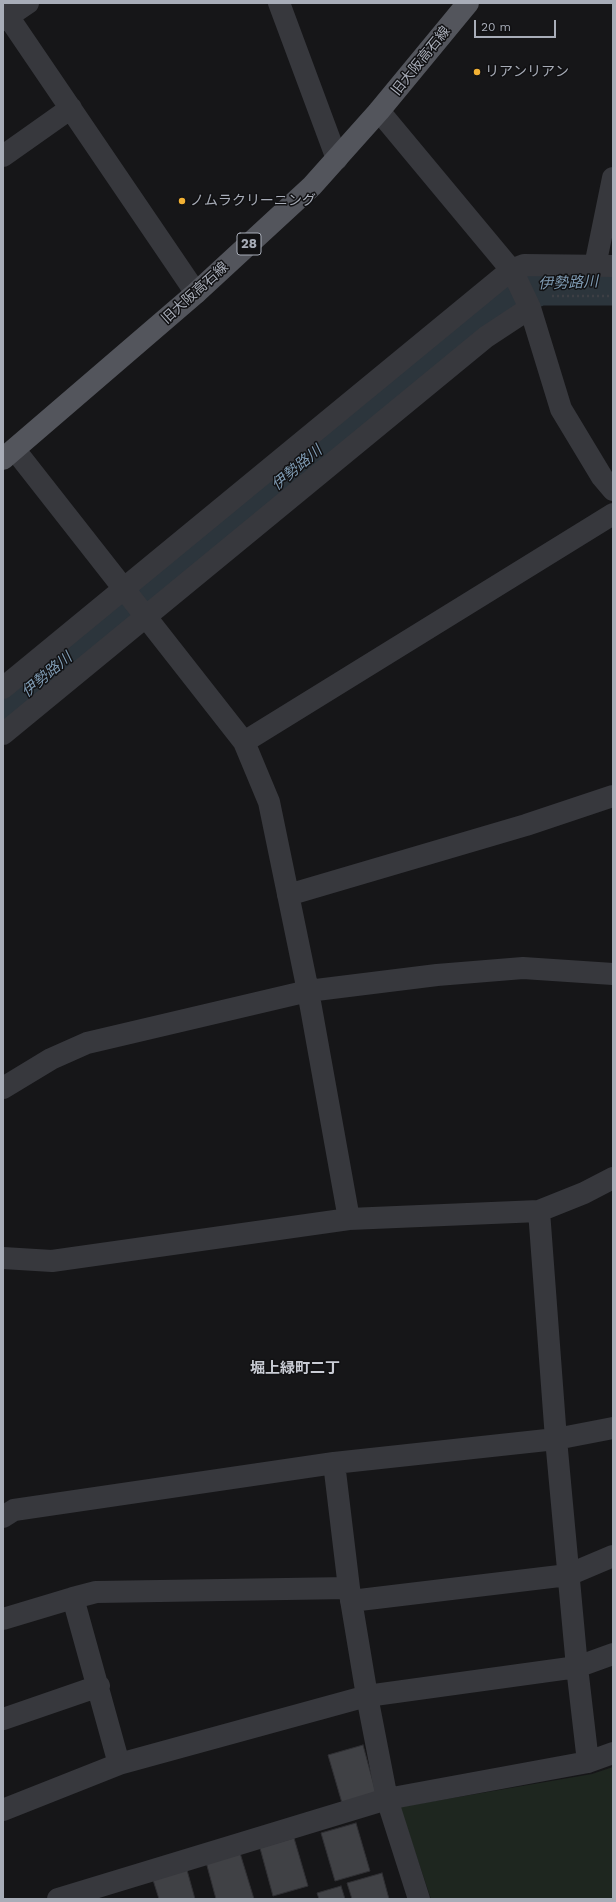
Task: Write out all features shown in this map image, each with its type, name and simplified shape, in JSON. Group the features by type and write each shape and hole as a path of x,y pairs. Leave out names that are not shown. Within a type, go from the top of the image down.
{"main road":[{"name":"旧大阪高石線","path":"9,455 196,293 312,186 379,111 468,3"}],"street":[{"path":"28,3 5,15 196,293"},
{"path":"279,3 337,159"},
{"path":"3,156 70,108"},
{"path":"379,111 512,271 530,307 561,409 602,477 613,490"},
{"path":"3,688 512,271 524,265 604,266 613,178"},
{"path":"3,734 486,337 530,307"},
{"path":"9,455 123,590 244,742 269,802 308,991 350,1219"},
{"path":"244,742 613,514"},
{"path":"288,895 526,825 613,796"},
{"path":"3,1088 50,1059 87,1043 308,991 438,975 523,968 613,974"},
{"path":"3,1258 52,1261 350,1219 540,1211 584,1193 613,1178"},
{"path":"540,1211 556,1439 577,1667 588,1762"},
{"path":"6,1510 334,1463 556,1439 613,1428"},
{"path":"334,1463 350,1594 367,1696 387,1799 420,1899"},
{"path":"3,1619 96,1592 350,1594 568,1575 613,1556"},
{"path":"73,1598 119,1764"},
{"path":"3,1810 119,1764 367,1696 577,1667 613,1654"},
{"path":"3,1719 98,1686"},
{"path":"58,1899 387,1799 588,1762 613,1753"}],"path":[{"path":"530,307 553,296 613,296"}],"shaded area":[{"path":"613,1767 613,1899 431,1899 400,1807 592,1774"}],"building":[{"path":"363,1745 376,1793 342,1803 328,1755"},
{"path":"356,1823 370,1871 335,1881 321,1833"},
{"path":"294,1838 308,1886 273,1896 260,1848"},
{"path":"240,1853 254,1899 216,1899 206,1862"},
{"path":"187,1870 195,1899 159,1899 153,1880"},
{"path":"382,1873 389,1899 352,1899 347,1883"},
{"path":"341,1886 345,1899 319,1899 317,1893"}],"waterway":[{"name":"伊勢路川","path":"3,712 504,295 539,281 613,281"}],"place":[{"name":"リアンリアン","path":"477,72"},
{"name":"ノムラクリーニング","path":"182,201"}],"district":[{"name":"堀上緑町二丁","path":"295,1369"}]}
